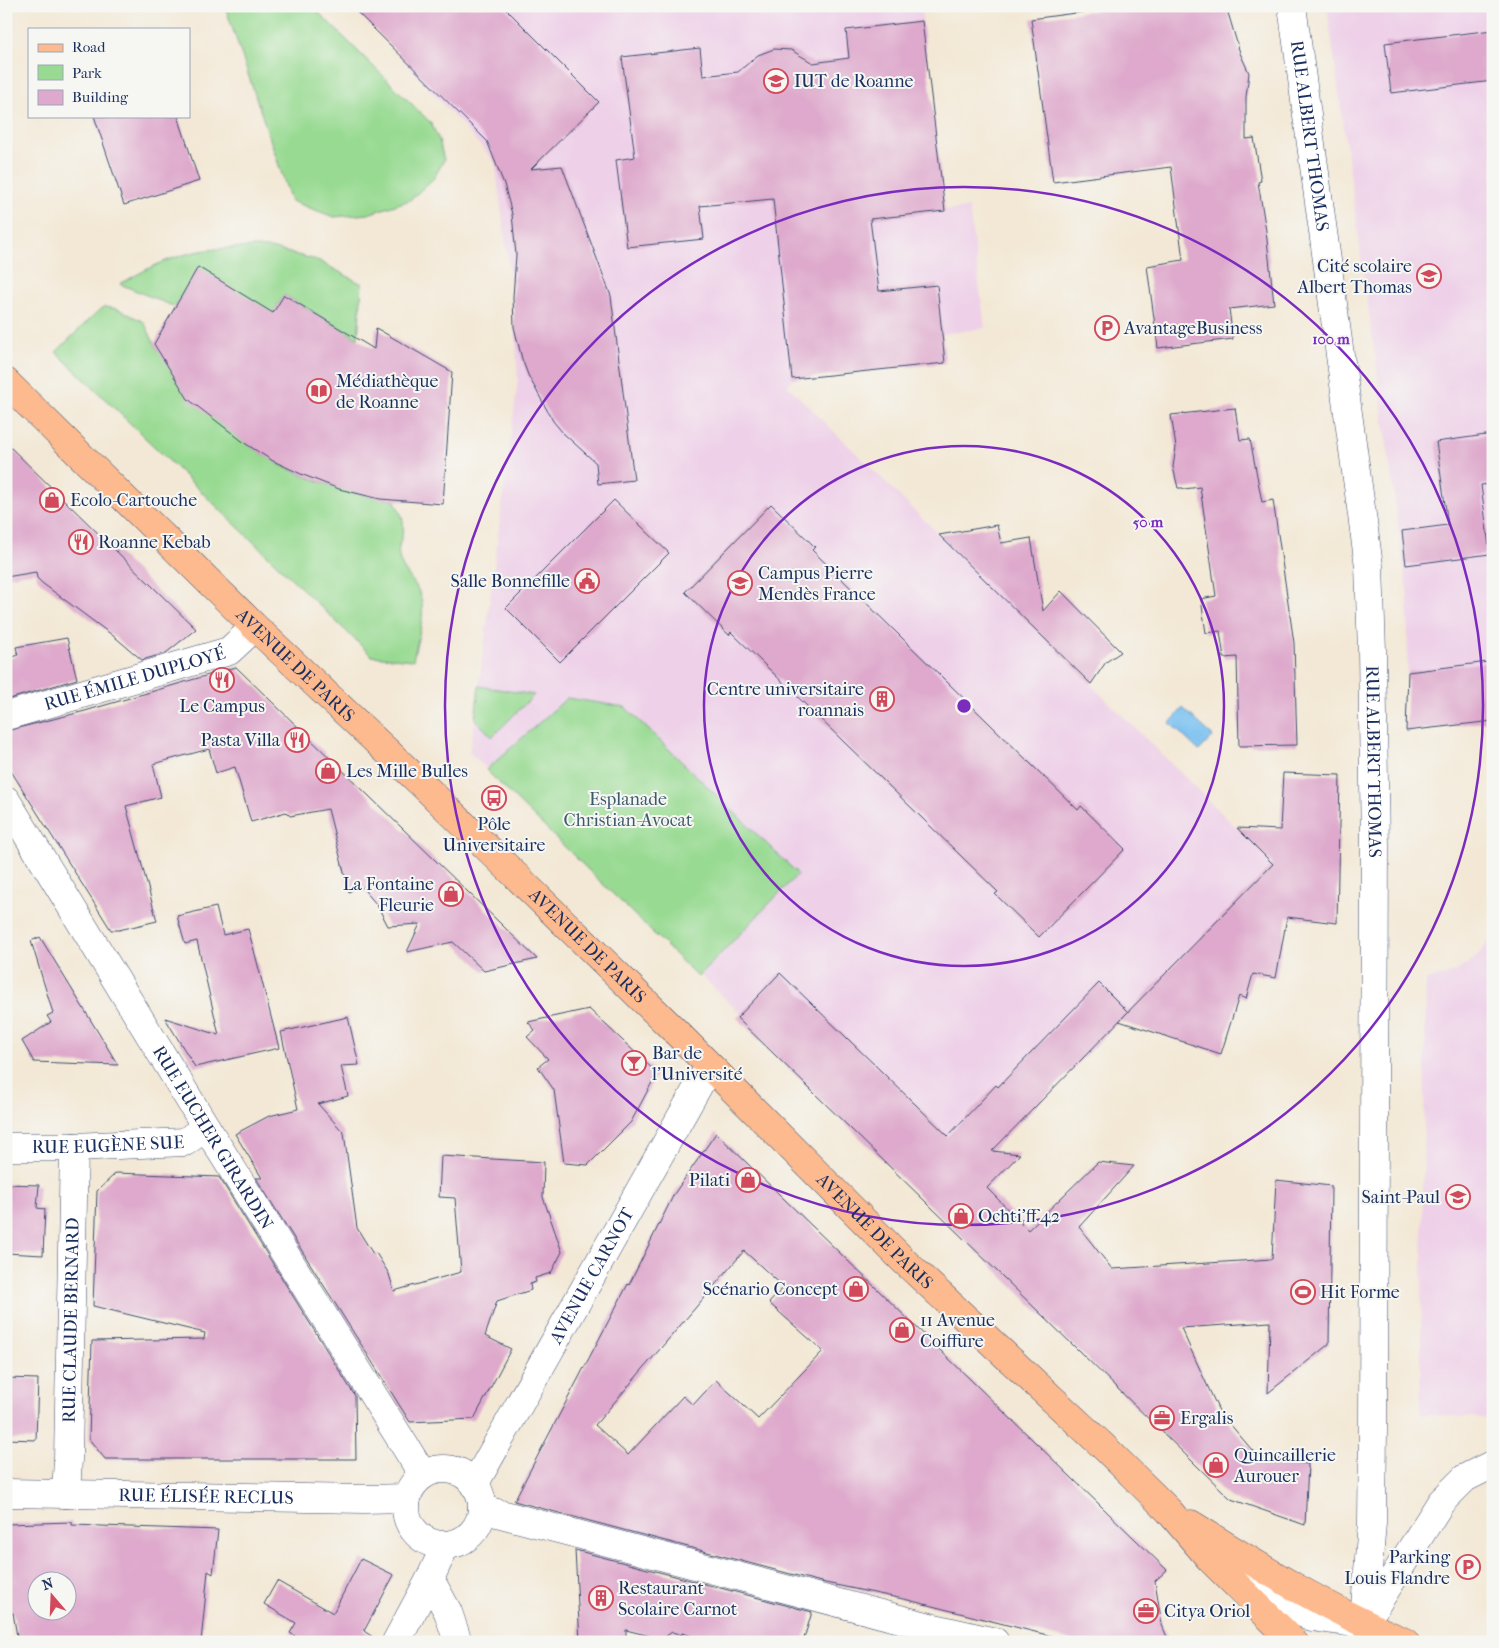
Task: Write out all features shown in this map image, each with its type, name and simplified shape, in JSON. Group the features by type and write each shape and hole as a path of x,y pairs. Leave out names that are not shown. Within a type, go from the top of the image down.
{"main road":[{"name":"AVENUE DE PARIS","path":"6,382 255,627 427,789 673,1029 905,1262 1169,1510"},
{"path":"1169,1510 1226,1576 1294,1642"},
{"path":"1169,1510 1363,1633 1405,1642"}],"street":[{"name":"RUE ALBERT THOMAS","path":"1292,6 1369,566 1375,847 1372,1523 1363,1633"},
{"name":"RUE ÉMILE DUPLOYÉ","path":"6,716 229,651 255,627"},
{"name":"RUE EUCHER GIRARDIN","path":"6,800 206,1128 423,1475"},
{"name":"AVENUE CARNOT","path":"478,1497 709,1067"},
{"name":"RUE EUGÈNE SUE","path":"6,1147 74,1147 185,1142 206,1128"},
{"name":"RUE CLAUDE BERNARD","path":"66,1494 74,1147"},
{"path":"1226,1576 1286,1607 1363,1633 1441,1502 1465,1478 1493,1464"},
{"path":"445,1469 456,1471 466,1476 478,1497 480,1520 466,1538 456,1544 445,1546 428,1542 414,1531 408,1521 406,1510 407,1498 416,1482 423,1475 433,1471 445,1469"},
{"name":"RUE ÉLISÉE RECLUS","path":"6,1493 364,1499 407,1498"},
{"path":"478,1497 934,1628 995,1642"},
{"path":"396,1642 430,1579 445,1546"},
{"path":"430,1579 448,1612 458,1642"}],"shaded area":[{"name":"Campus Pierre Mendès France","path":"355,6 923,6 922,21 933,107 925,109 927,125 935,124 945,210 969,208 985,328 942,334 945,363 792,379 788,386 1273,864 1128,1012 931,1197 469,752 518,380 513,297 495,162"},
{"name":"Cité scolaire Albert Thomas","path":"1327,6 1493,6 1493,700 1490,681 1407,692 1408,598"},
{"name":"Saint-Paul","path":"1493,935 1493,1419 1420,1414 1426,980 1455,972 1479,955"}],"green space":[{"path":"225,6 312,6 431,123 439,140 444,160 434,178 410,200 368,214 334,217 291,201"},
{"path":"256,247 274,249 317,260 362,284 358,339 284,295 266,325 198,268 175,307 120,284 161,263 187,254 212,249"},
{"path":"104,307 118,309 144,322 157,349 246,444 282,466 320,482 359,494 395,501 403,522 399,549 400,561 417,587 421,600 421,626 413,660 372,656 56,352"},
{"path":"479,686 534,695 492,737 475,719"},
{"name":"Esplanade Christian-Avocat","path":"567,698 625,707 798,874 698,977 486,770"}],"water":[{"path":"1183,708 1213,736 1199,751 1170,723"}],"building":[{"path":"351,6 503,6 599,102 531,169 562,166 611,296 634,480 598,484 596,463 563,433 553,421 528,375 514,327 513,297 516,255 512,214 504,184 487,141"},
{"path":"1127,6 1226,6 1240,53 1249,73 1246,97 1246,139 1254,138 1261,181 1258,182 1266,231 1274,304 1229,309 1233,339 1158,348 1147,266 1183,260 1171,167 1053,182 1031,19"},
{"path":"922,21 945,211 870,219 879,291 937,285 945,363 792,379 773,199 700,206 704,239 627,247 616,160 635,157 622,57 700,48 703,76 738,72 758,55 774,49 791,50 813,63 849,58 846,30"},
{"path":"1493,30 1493,81 1391,93 1385,43"},
{"path":"95,118 179,118 199,181 124,205"},
{"name":"Médiathèque de Roanne","path":"198,267 273,313 284,295 374,349 376,328 452,372 443,504 380,499 339,489 301,474 273,461 246,444 188,399 154,344"},
{"path":"1235,408 1240,440 1250,439 1262,502 1273,500 1294,643 1297,745 1239,746 1237,657 1224,658 1220,631 1206,633 1201,599 1216,596 1200,487 1178,488 1173,467 1176,447 1171,415"},
{"path":"1493,434 1493,484 1481,485 1490,554 1406,565 1402,531 1448,525 1436,442"},
{"path":"6,443 196,629 166,653 142,660 116,638 42,583 37,578 36,572 6,577"},
{"name":"Salle Bonnefille","path":"614,500 669,553 560,662 506,608"},
{"name":"Centre universitaire roannais","path":"771,504 815,547 812,550 1078,810 1081,806 1125,849 1039,937 995,894 998,892 731,632 729,635 685,592"},
{"path":"997,525 1001,543 1031,538 1043,611 1061,591 1121,652 1106,662 1091,684 939,535"},
{"path":"67,638 77,679 6,700 6,660 18,655 16,647"},
{"path":"1488,662 1493,698 1493,721 1406,731 1408,672"},
{"path":"236,667 537,959 484,971 453,942 407,952 420,924 388,926 377,905 360,885 349,892 328,809 290,816 286,812 251,822 235,767 216,773 209,749 153,764 161,797 126,806 157,921 119,930 111,930 6,763 6,731 85,711"},
{"path":"1283,773 1340,775 1337,923 1287,917 1276,978 1253,974 1246,999 1239,996 1221,1054 1119,1021 1273,864 1237,828 1280,830"},
{"path":"216,907 223,935 248,929 279,1048 195,1067 165,1018 219,1035 197,941 185,944 177,916"},
{"path":"40,937 118,1065 34,1062 22,1041 51,1022 47,1016 53,1013 31,941"},
{"path":"780,973 948,1136 996,1085 998,1087 1099,983 1128,1012 992,1151 1020,1154 987,1188 1028,1230 1098,1162 1134,1166 1079,1227 1112,1269 1272,1259 1276,1180 1331,1186 1329,1344 1268,1393 1270,1322 1181,1328 1219,1411 1257,1456 1308,1464 1305,1525 1231,1499 737,1018"},
{"path":"589,1009 657,1073 631,1122 588,1165 564,1163 554,1090 538,1067 548,1059 527,1037 535,1030 528,1022"},
{"path":"348,1017 359,1065 341,1066 348,1096 318,1104 344,1133 357,1228 373,1254 376,1253 389,1274 394,1291 461,1272 455,1198 439,1197 441,1156 544,1162 543,1197 562,1252 551,1273 535,1278 536,1282 530,1284 531,1290 497,1301 485,1336 511,1349 474,1419 410,1422 256,1178 262,1178 235,1134 269,1116 298,1109 281,1032"},
{"path":"716,1133 1167,1570 1155,1581 1162,1625 1169,1642 1075,1642 908,1600 821,1582 514,1501 629,1285 674,1194","holes":["744,1251 784,1287 769,1303 823,1351 758,1419 716,1380 693,1405 683,1396 628,1455 595,1425"]},
{"path":"116,1173 219,1177 355,1396 356,1459 105,1459 89,1439 92,1341 204,1339 205,1333 93,1306 97,1191"},
{"path":"6,1184 39,1185 37,1208 45,1209 43,1255 6,1253"},
{"path":"6,1378 38,1379 36,1440 6,1439"},
{"path":"72,1522 72,1525 218,1530 213,1574 208,1571 201,1642 18,1642 13,1613 6,1614 6,1524"},
{"path":"575,1550 812,1612 803,1642 710,1642 682,1633 682,1635 672,1632 662,1639 626,1630 626,1642 580,1642"},
{"path":"361,1559 394,1575 364,1631 380,1642 304,1642 290,1633 296,1623 264,1604 277,1581 333,1613"}],"place":[{"name":"IUT de Roanne","path":"776,81"},
{"name":"Cité scolaire Albert Thomas","path":"1429,276"},
{"name":"AvantageBusiness","path":"1107,328"},
{"name":"Médiathèque de Roanne","path":"319,391"},
{"name":"Ecolo-Cartouche","path":"52,500"},
{"name":"Roanne Kebab","path":"81,542"},
{"name":"Salle Bonnefille","path":"587,581"},
{"name":"Campus Pierre Mendès France","path":"740,583"},
{"name":"Le Campus","path":"222,680"},
{"name":"Centre universitaire roannais","path":"882,699"},
{"name":"Pasta Villa","path":"297,740"},
{"name":"Les Mille Bulles","path":"328,771"},
{"name":"Pôle Universitaire","path":"494,798"},
{"name":"La Fontaine Fleurie","path":"451,894"},
{"name":"Bar de l'Université","path":"634,1063"},
{"name":"Pilati","path":"748,1180"},
{"name":"Saint-Paul","path":"1458,1197"},
{"name":"Ochti'ff 42","path":"961,1216"},
{"name":"Scénario Concept","path":"856,1289"},
{"name":"Hit Forme","path":"1303,1292"},
{"name":"11 Avenue Coiffure","path":"902,1330"},
{"name":"Ergalis","path":"1162,1418"},
{"name":"Quincaillerie Aurouer","path":"1216,1465"},
{"name":"Parking Louis Flandre","path":"1468,1567"},
{"name":"Restaurant Scolaire Carnot","path":"601,1598"},
{"name":"Citya Oriol","path":"1146,1611"}]}
